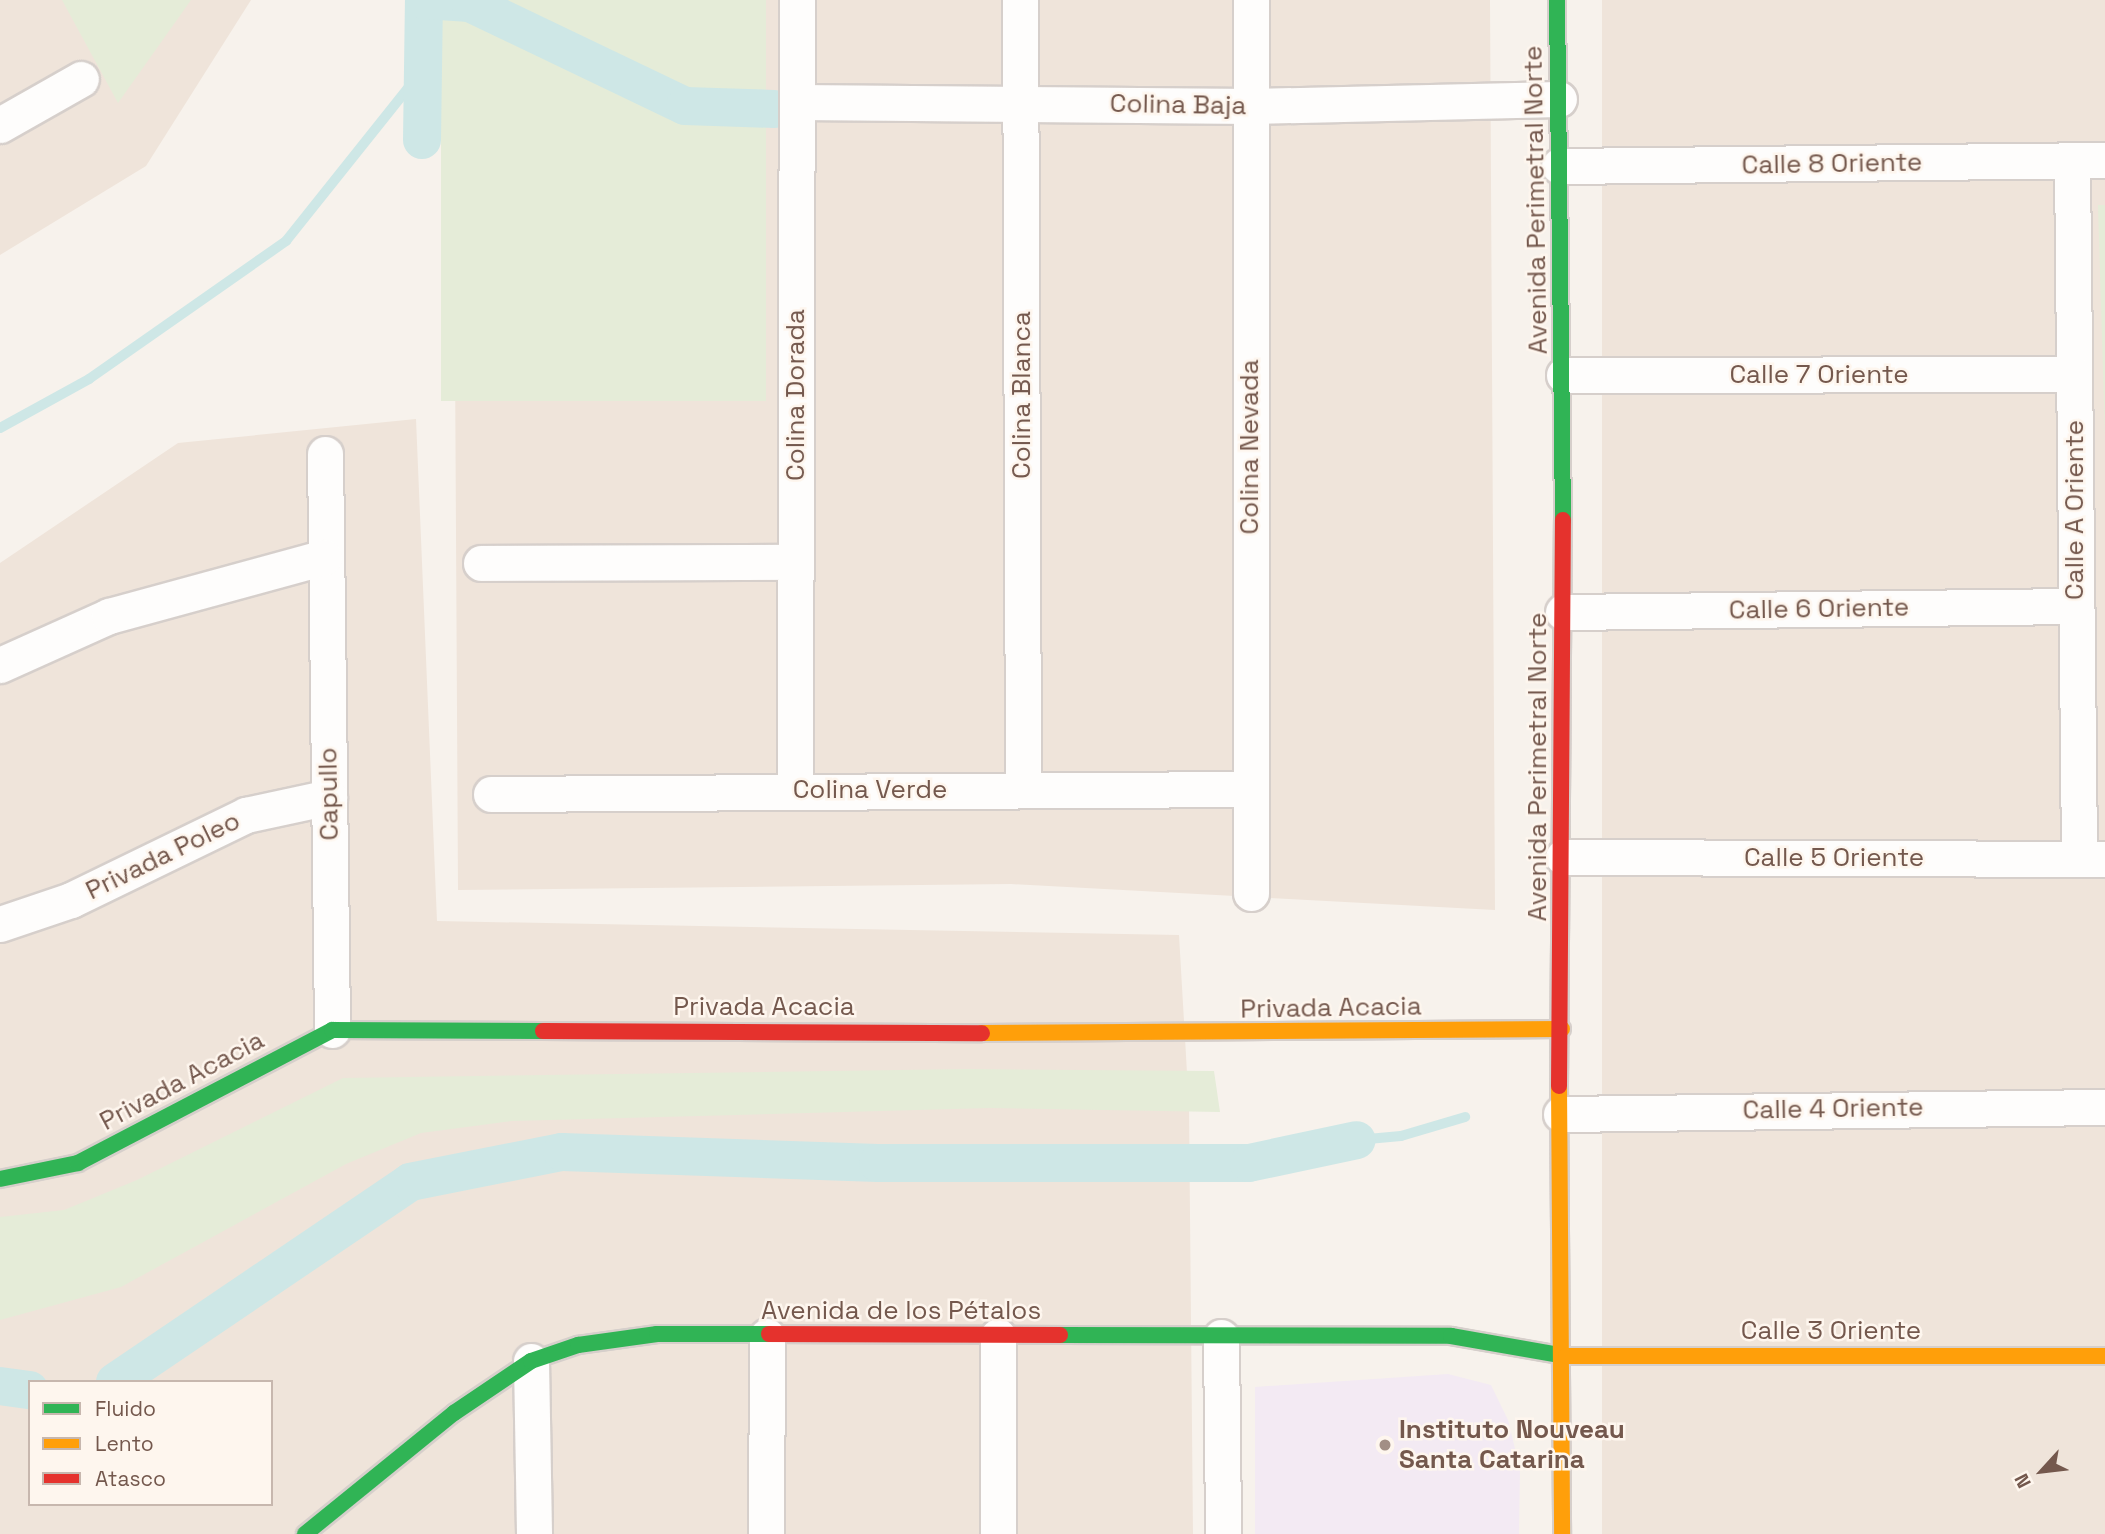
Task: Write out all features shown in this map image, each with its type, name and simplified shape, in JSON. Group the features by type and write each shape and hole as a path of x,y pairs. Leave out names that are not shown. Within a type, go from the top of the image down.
{"street":[{"name":"Colina Dorada","path":"795,791 797,0"},
{"name":"Colina Blanca","path":"1020,0 1023,789"},
{"name":"Colina Nevada","path":"1251,0 1248,789 1251,893"},
{"name":"Avenida Perimetral Norte","path":"1558,0 1564,375 1562,1030 1557,1356 1562,1534"},
{"path":"0,125 81,79"},
{"name":"Colina Baja","path":"798,102 1252,106 1559,99"},
{"name":"Calle 8 Oriente","path":"1559,166 2089,161"},
{"name":"Calle A Oriente","path":"2089,161 2074,374 2075,606 2092,859"},
{"name":"Calle 7 Oriente","path":"1564,375 2074,374"},
{"name":"Capullo","path":"325,454 324,557 332,1030"},
{"path":"0,666 109,616 324,557"},
{"path":"481,563 794,562"},
{"name":"Calle 6 Oriente","path":"1563,612 2075,606"},
{"name":"Colina Verde","path":"491,794 1248,789"},
{"name":"Privada Poleo","path":"0,924 71,900 246,815 329,797"},
{"name":"Calle 5 Oriente","path":"1563,857 2092,859"},
{"name":"Privada Acacia","path":"0,1179 78,1163 332,1030 1304,1034 1562,1030"},
{"name":"Calle 4 Oriente","path":"1561,1114 2105,1107"},
{"name":"Avenida de los Pétalos","path":"305,1534 454,1413 531,1361 578,1345 657,1334 1451,1336 1557,1356"},
{"path":"766,1534 767,1336"},
{"path":"998,1336 998,1534"},
{"path":"1221,1337 1223,1534"},
{"name":"Calle 3 Oriente","path":"1557,1356 2105,1356"},
{"path":"531,1361 534,1534"}],"shaded area":[{"path":"0,0 251,0 146,166 0,255"},
{"path":"453,0 1490,0 1495,910 1011,884 458,890"},
{"path":"1602,0 2105,0 2105,1534 1602,1534"},
{"path":"416,419 437,921 1179,935 1189,1107 1193,1534 0,1534 0,563 178,443"},
{"name":"Instituto Nouveau Santa Catarina","path":"1448,1374 1491,1385 1508,1420 1520,1469 1519,1534 1255,1534 1255,1387"}],"green space":[{"path":"62,0 191,0 118,103"},
{"path":"441,0 766,0 766,401 441,401"},
{"path":"2098,205 2105,205 2105,438"},
{"path":"968,1069 1214,1071 1220,1112 990,1108 512,1121 421,1133 346,1164 121,1287 0,1320 0,1217 64,1210 137,1180 343,1078"}],"waterway":[{"path":"422,140 424,0 470,3 685,106 774,109"},
{"path":"0,428 89,379 286,241 416,78"},
{"path":"1357,1140 1401,1136 1465,1117"},
{"path":"118,1380 410,1182 562,1152 878,1163 1249,1163 1357,1140"},
{"path":"0,1386 28,1390"}],"traffic: fast":[{"path":"1557,0 1563,520"},
{"path":"0,1179 78,1163 332,1030 543,1031"},
{"path":"305,1534 454,1413 531,1361 578,1345 657,1334 769,1334"},
{"path":"1060,1335 1451,1336 1566,1356"}],"traffic: slow":[{"path":"982,1033 1562,1029"},
{"path":"1559,1086 1562,1534"},
{"path":"1566,1356 2105,1356"}],"traffic: jam":[{"path":"1559,1086 1563,520"},
{"path":"543,1031 982,1033"},
{"path":"769,1334 1060,1335"}],"place":[{"name":"Instituto Nouveau Santa Catarina","path":"1385,1445"}]}
